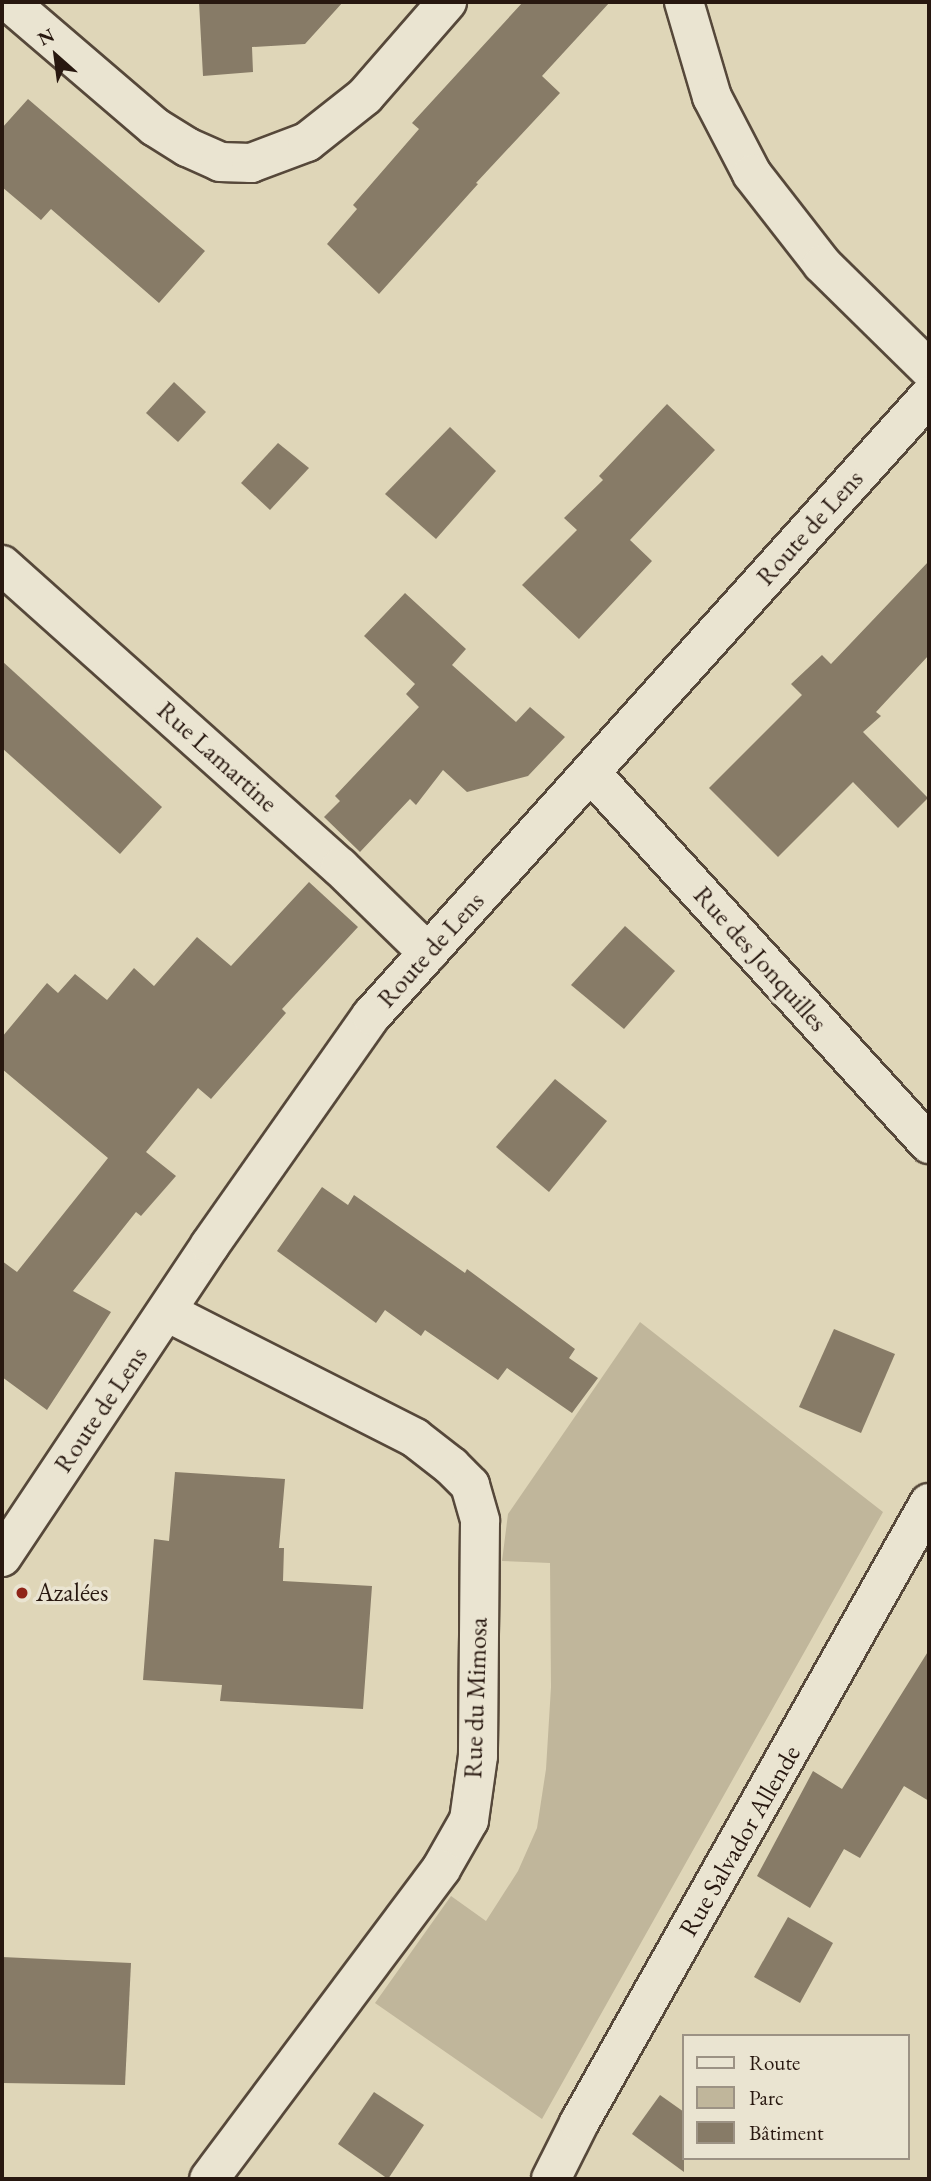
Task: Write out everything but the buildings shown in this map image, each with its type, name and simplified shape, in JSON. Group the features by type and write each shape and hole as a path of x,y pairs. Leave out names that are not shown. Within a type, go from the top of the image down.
{"street":[{"path":"9,2 155,127 187,148 220,162 251,163 307,142 365,96 447,2"},
{"path":"684,2 712,97 752,174 821,264 929,369"},
{"name":"Route de Lens","path":"2,1557 210,1245 371,1016 929,396"},
{"name":"Rue Lamartine","path":"2,565 330,858 428,953"},
{"name":"Rue des Jonquilles","path":"591,773 929,1144"},
{"name":"Rue du Mimosa","path":"167,1312 415,1438 451,1466 470,1485 480,1521 478,1756 469,1820 441,1869 209,2179"},
{"name":"Rue Salvador Allende","path":"551,2179 579,2123 929,1503"}],"green space":[{"path":"640,1322 883,1512 542,2119 375,2003 451,1896 486,1921 518,1871 537,1828 546,1769 551,1687 550,1563 502,1561 508,1514"}],"place":[{"name":"Azalées","path":"22,1593"}]}
